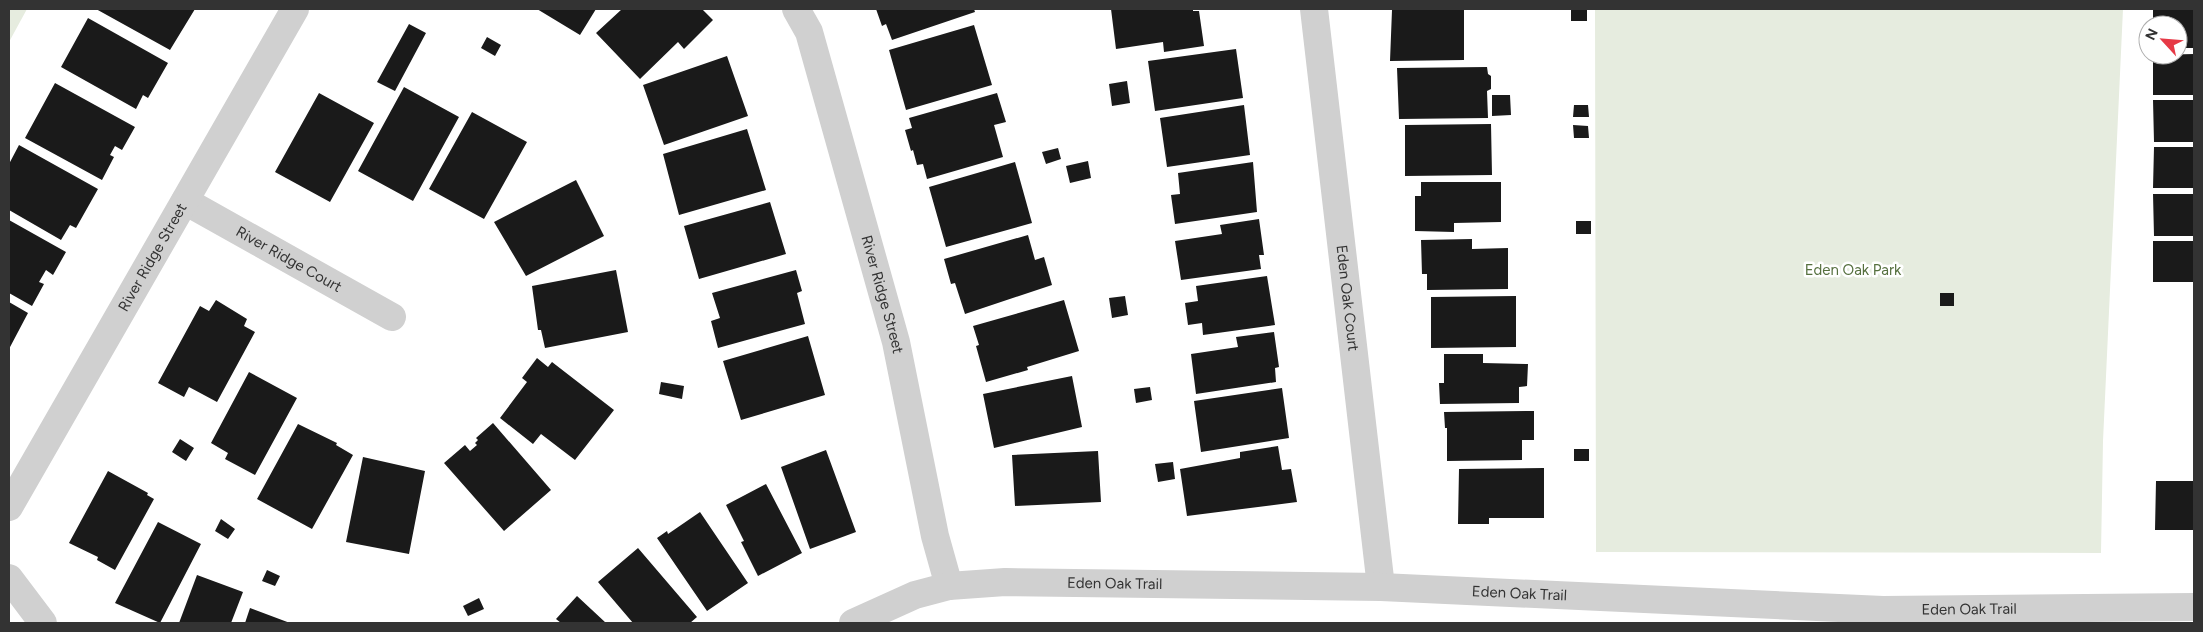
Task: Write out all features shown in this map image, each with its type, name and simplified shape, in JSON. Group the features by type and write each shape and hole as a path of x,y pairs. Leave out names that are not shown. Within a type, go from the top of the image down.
{"street":[{"name":"River Ridge Street","path":"9,507 295,9"},
{"name":"River Ridge Street","path":"796,9 809,32 896,342 935,536 949,586"},
{"name":"Eden Oak Court","path":"1314,9 1381,587"},
{"name":"River Ridge Court","path":"184,201 392,317"},
{"path":"9,578 43,623"},
{"name":"Eden Oak Trail","path":"853,623 915,595 949,586 1005,582 1381,587 1883,617 2194,607"}],"green space":[{"path":"9,9 27,9 9,42"},
{"name":"Eden Oak Park","path":"1595,9 2123,9 2103,441 2101,553 1596,552"}],"building":[{"path":"96,9 195,9 170,50"},
{"path":"537,9 596,9 580,35"},
{"path":"622,9 702,9 713,20 684,49 678,42 640,79 596,33"},
{"path":"876,9 974,9 975,12 892,40 886,24 882,26"},
{"path":"1111,9 1193,9 1193,11 1199,11 1204,46 1164,52 1163,42 1116,49"},
{"path":"1571,9 1587,9 1587,21 1571,21"},
{"path":"2153,9 2194,9 2194,48 2188,48 2188,15 2153,15"},
{"path":"1392,10 1464,10 1464,60 1390,61"},
{"path":"88,18 168,63 148,98 143,95 136,109 61,67"},
{"path":"409,24 426,33 395,91 377,82"},
{"path":"974,25 992,85 906,110 889,50"},
{"path":"487,37 501,45 495,56 481,48"},
{"path":"1236,49 1243,98 1155,111 1148,61"},
{"path":"2188,54 2194,54 2194,95 2153,95 2153,65 2188,65"},
{"path":"727,56 748,116 664,145 643,85"},
{"path":"1487,67 1488,74 1491,76 1491,89 1487,91 1488,118 1399,119 1397,68"},
{"path":"1127,81 1130,103 1112,106 1109,84"},
{"path":"55,83 135,127 122,150 115,146 110,155 114,157 102,180 25,138"},
{"path":"404,87 459,117 413,201 358,171"},
{"path":"319,93 374,123 330,202 275,172"},
{"path":"997,93 1006,122 994,125 1003,157 927,179 923,164 917,165 913,150 911,151 905,130 912,128 909,118"},
{"path":"1492,95 1510,95 1511,115 1492,116"},
{"path":"2153,100 2194,100 2194,142 2154,142"},
{"path":"1244,105 1250,155 1167,167 1160,118"},
{"path":"1574,105 1588,105 1589,117 1573,117"},
{"path":"472,112 527,142 484,219 429,189"},
{"path":"1491,124 1492,175 1405,176 1405,125"},
{"path":"1573,125 1588,126 1589,138 1574,138"},
{"path":"747,129 766,190 679,215 663,154"},
{"path":"19,145 98,189 76,228 70,225 61,240 9,210 9,164"},
{"path":"2154,147 2194,147 2194,188 2153,188"},
{"path":"1058,148 1061,159 1046,164 1042,152"},
{"path":"1088,161 1091,178 1070,183 1066,166"},
{"path":"1015,162 1032,223 946,247 929,187"},
{"path":"1253,162 1257,212 1175,224 1171,195 1180,194 1178,173"},
{"path":"576,180 604,236 526,276 494,222"},
{"path":"1421,182 1501,182 1501,222 1454,223 1454,232 1415,231 1415,196 1421,196"},
{"path":"2153,194 2194,194 2194,236 2154,236"},
{"path":"770,202 786,254 699,279 684,226"},
{"path":"1259,219 1264,255 1259,255 1261,269 1181,280 1175,241 1222,234 1220,225"},
{"path":"9,220 66,252 53,275 46,270 39,282 44,284 32,306 9,293"},
{"path":"1576,221 1591,221 1591,234 1576,234"},
{"path":"1028,235 1035,260 1044,257 1052,285 965,314 955,283 951,284 944,259"},
{"path":"1472,239 1472,249 1508,248 1508,289 1427,290 1427,274 1422,274 1421,240"},
{"path":"2153,241 2194,241 2194,282 2153,282"},
{"path":"616,270 628,332 545,348 541,330 538,330 532,286"},
{"path":"796,270 802,291 797,293 805,324 718,348 711,321 720,318 712,293"},
{"path":"1267,276 1275,325 1203,335 1202,323 1188,325 1185,303 1198,301 1196,286"},
{"path":"1940,293 1954,293 1954,306 1940,306"},
{"path":"1125,296 1128,315 1112,318 1109,298"},
{"path":"1516,296 1516,347 1431,348 1431,297"},
{"path":"216,300 247,319 244,326 255,332 217,402 189,387 184,397 158,383 200,306 209,311"},
{"path":"1064,300 1079,351 1027,367 1028,370 986,382 976,346 979,345 973,326"},
{"path":"9,302 28,313 9,349"},
{"path":"1274,332 1279,367 1275,368 1276,382 1196,394 1191,354 1238,347 1236,337"},
{"path":"808,336 825,395 741,420 723,361"},
{"path":"1444,354 1483,354 1483,363 1528,364 1527,386 1519,387 1519,403 1440,404 1439,383 1444,383"},
{"path":"537,358 548,367 552,362 614,410 575,460 541,434 533,444 500,418 527,382 522,378"},
{"path":"249,372 297,398 255,475 225,459 228,453 211,443"},
{"path":"1072,376 1082,427 994,448 983,394"},
{"path":"661,382 684,386 682,399 659,394"},
{"path":"1150,387 1152,400 1136,403 1134,389"},
{"path":"1282,388 1289,438 1201,452 1194,401"},
{"path":"1534,411 1534,440 1522,440 1522,460 1447,461 1447,428 1445,428 1444,412"},
{"path":"493,423 551,490 504,531 444,463 465,445 470,451 477,445 475,443 478,440 476,438"},
{"path":"298,424 337,443 336,445 353,455 312,529 257,499"},
{"path":"180,439 194,448 186,461 172,452"},
{"path":"1278,446 1282,470 1291,469 1297,502 1187,516 1180,469 1240,458 1240,452"},
{"path":"1574,449 1589,449 1589,461 1574,461"},
{"path":"826,450 856,532 810,549 781,467"},
{"path":"1098,451 1101,502 1015,506 1012,455"},
{"path":"363,457 425,471 409,554 346,542"},
{"path":"1173,462 1175,479 1158,482 1155,464"},
{"path":"1544,468 1544,518 1489,518 1489,524 1458,524 1459,469"},
{"path":"108,471 148,493 147,495 154,499 115,570 97,560 98,557 69,543"},
{"path":"2156,481 2194,481 2194,530 2155,530"},
{"path":"766,484 802,553 758,576 741,542 744,541 726,505"},
{"path":"700,512 748,583 707,611 657,538 667,531 668,534"},
{"path":"221,519 235,529 228,539 215,531"},
{"path":"158,522 201,544 160,623 115,603"},
{"path":"638,548 697,617 690,623 633,623 598,582"},
{"path":"267,570 280,576 275,586 262,581"},
{"path":"197,575 243,592 231,623 179,623"},
{"path":"577,596 606,623 561,623 556,619"},
{"path":"479,598 484,609 468,616 463,606"},
{"path":"250,608 290,623 245,623"}]}
